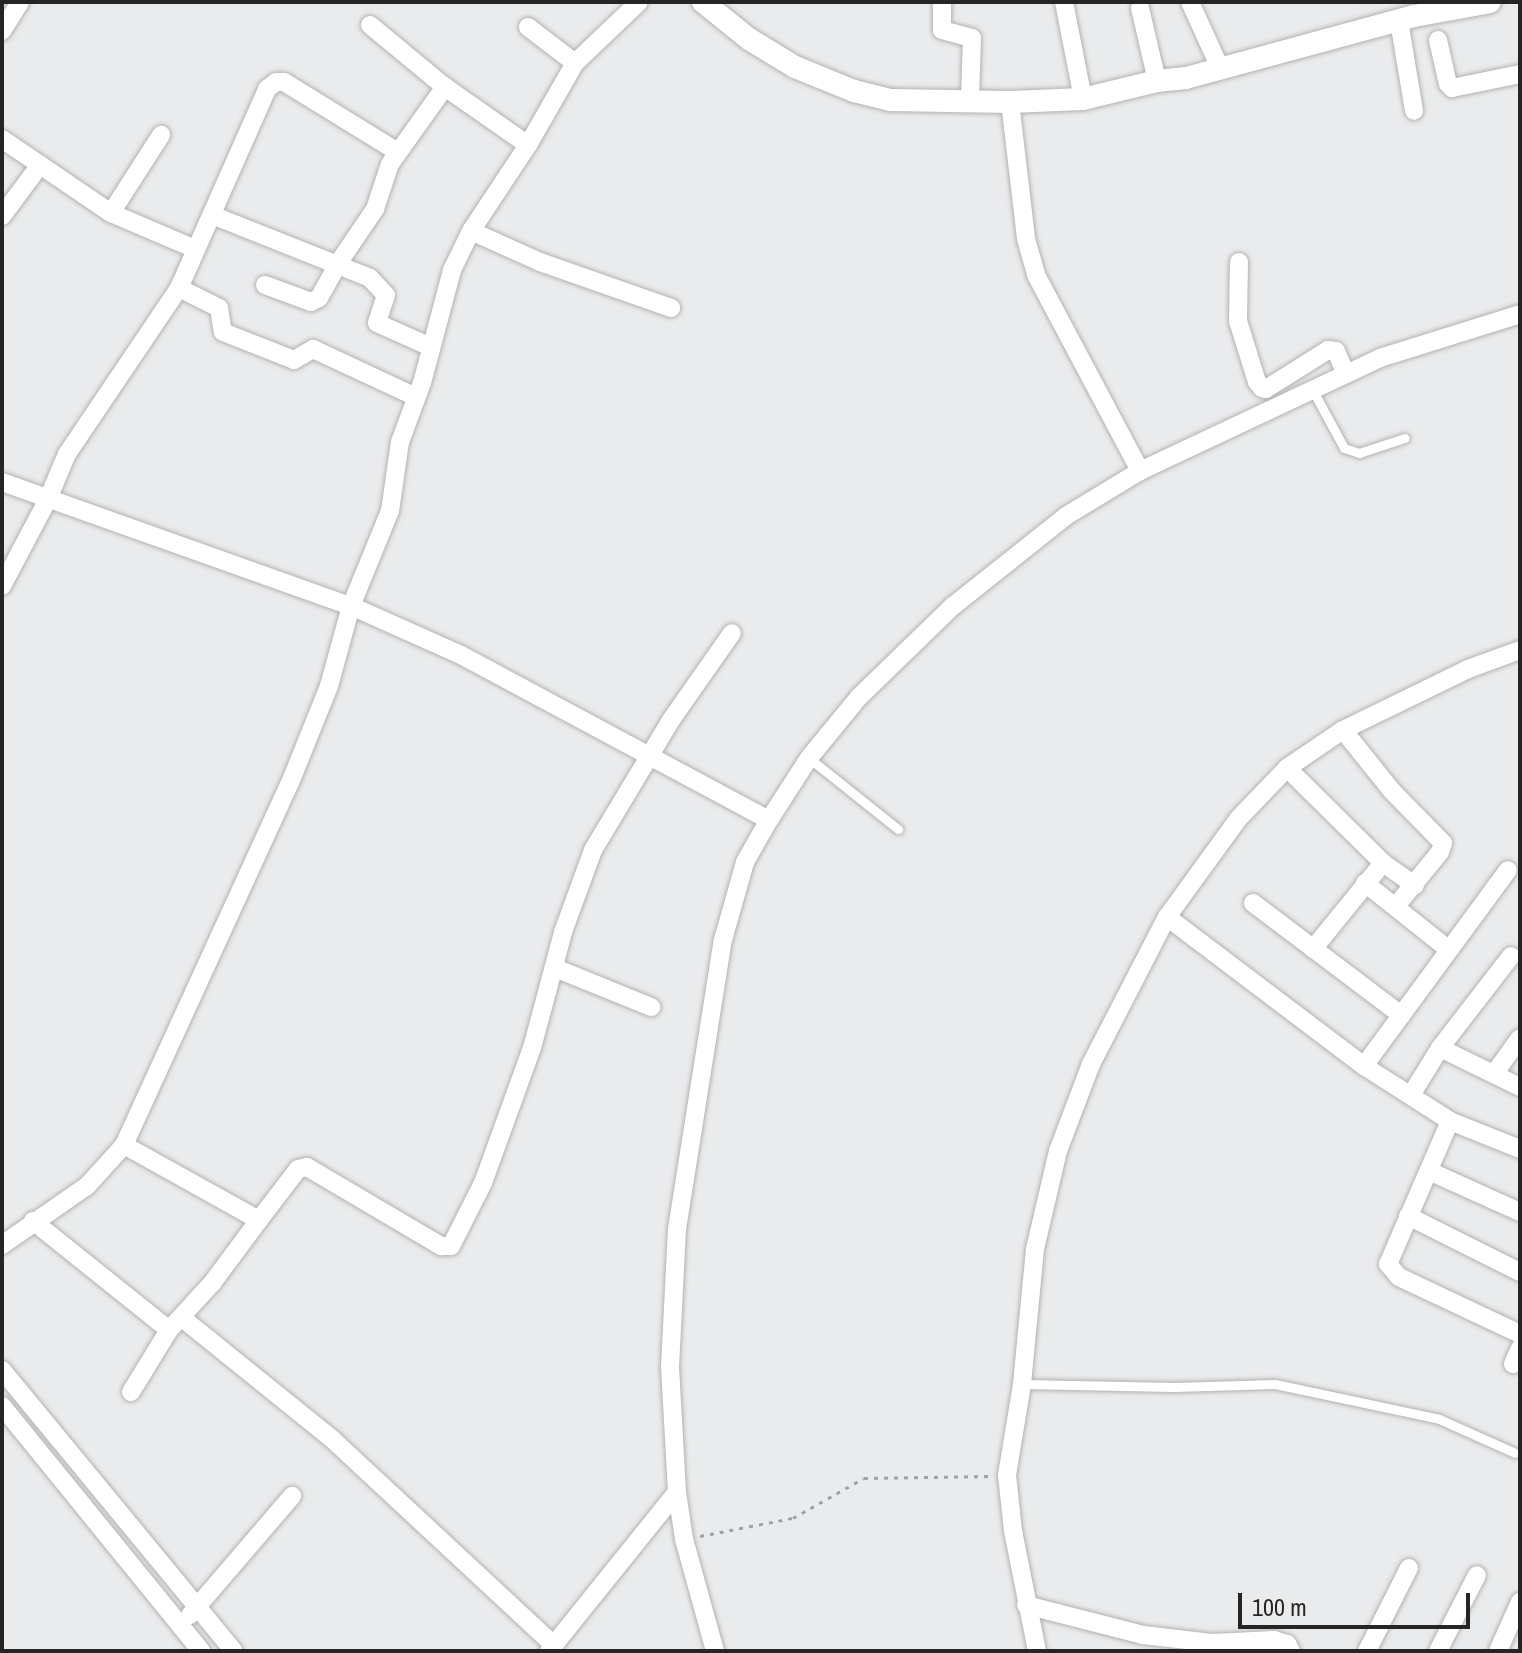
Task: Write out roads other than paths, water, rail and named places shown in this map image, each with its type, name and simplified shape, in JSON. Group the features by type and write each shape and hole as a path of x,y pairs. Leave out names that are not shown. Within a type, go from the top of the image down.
{"street":[{"path":"2,31 20,2"},
{"path":"2,1245 87,1186 124,1145 290,783 329,686 351,606 390,511 400,442 452,270 471,231 528,145 575,63 639,2"},
{"path":"703,2 749,39 795,67 854,91 891,100 1010,102 1083,99 1221,70 1399,21 1490,2"},
{"path":"942,2 942,30 972,38 970,99"},
{"path":"1064,2 1083,99"},
{"path":"1190,2 1221,70"},
{"path":"1140,8 1157,81"},
{"path":"1399,21 1414,111"},
{"path":"370,25 445,87 528,145"},
{"path":"528,27 575,63"},
{"path":"1438,40 1448,84 1452,88 1520,74"},
{"path":"2,586 48,499 67,454 179,288 263,94 276,82 284,82 398,152"},
{"path":"265,285 313,303 375,209 398,152 445,87"},
{"path":"1010,102 1026,239 1036,275 1140,471"},
{"path":"111,213 161,135"},
{"path":"2,139 111,213 195,249"},
{"path":"2,216 40,165"},
{"path":"212,215 370,278 384,289 386,295 377,323 431,347"},
{"path":"471,231 540,262 671,308"},
{"path":"1239,262 1238,321 1257,382 1262,388 1266,389 1328,350 1336,351 1346,374"},
{"path":"179,288 219,308 223,332 294,360 313,349 416,397"},
{"path":"715,1651 684,1539 677,1492 670,1367 677,1229 723,940 745,862 769,820 809,758 859,697 953,606 1066,516 1140,471 1380,358 1520,314"},
{"path":"2,482 351,606 461,655 769,820"},
{"path":"131,1392 176,1324 298,1169 304,1166 441,1246 451,1246 483,1183 532,1048 574,897 593,850 648,757 732,633"},
{"path":"1037,1651 1026,1605 1007,1475 1022,1384 1035,1249 1058,1151 1091,1064 1167,917 1239,818 1287,768 1343,730 1468,669 1520,650"},
{"path":"1343,730 1392,791 1443,843 1440,852 1396,906"},
{"path":"1287,768 1383,863 1415,885"},
{"path":"1313,949 1383,863"},
{"path":"1364,1066 1508,870"},
{"path":"1365,883 1448,949"},
{"path":"1253,903 1401,1015"},
{"path":"1167,917 1364,1066 1450,1121 1520,1149"},
{"path":"1411,1095 1440,1048 1511,956"},
{"path":"555,968 651,1007"},
{"path":"1494,1074 1520,1038"},
{"path":"1440,1048 1520,1087"},
{"path":"1450,1121 1388,1264 1392,1272 1520,1334"},
{"path":"124,1145 259,1220"},
{"path":"1429,1171 1520,1212"},
{"path":"1408,1216 1520,1272"},
{"path":"33,1221 332,1439 552,1648 677,1492"},
{"path":"2,1370 234,1651"},
{"path":"2,1406 201,1651"},
{"path":"180,1626 292,1496"},
{"path":"1367,1651 1409,1568"},
{"path":"1438,1651 1477,1575"},
{"path":"1498,1651 1520,1602"},
{"path":"1026,1605 1126,1632 1212,1643 1274,1640 1287,1644 1291,1651"}],"lane":[{"path":"1312,389 1344,448 1359,453 1405,438"},
{"path":"809,758 898,829"},
{"path":"1022,1384 1174,1387 1275,1384 1439,1419 1515,1453"}]}
